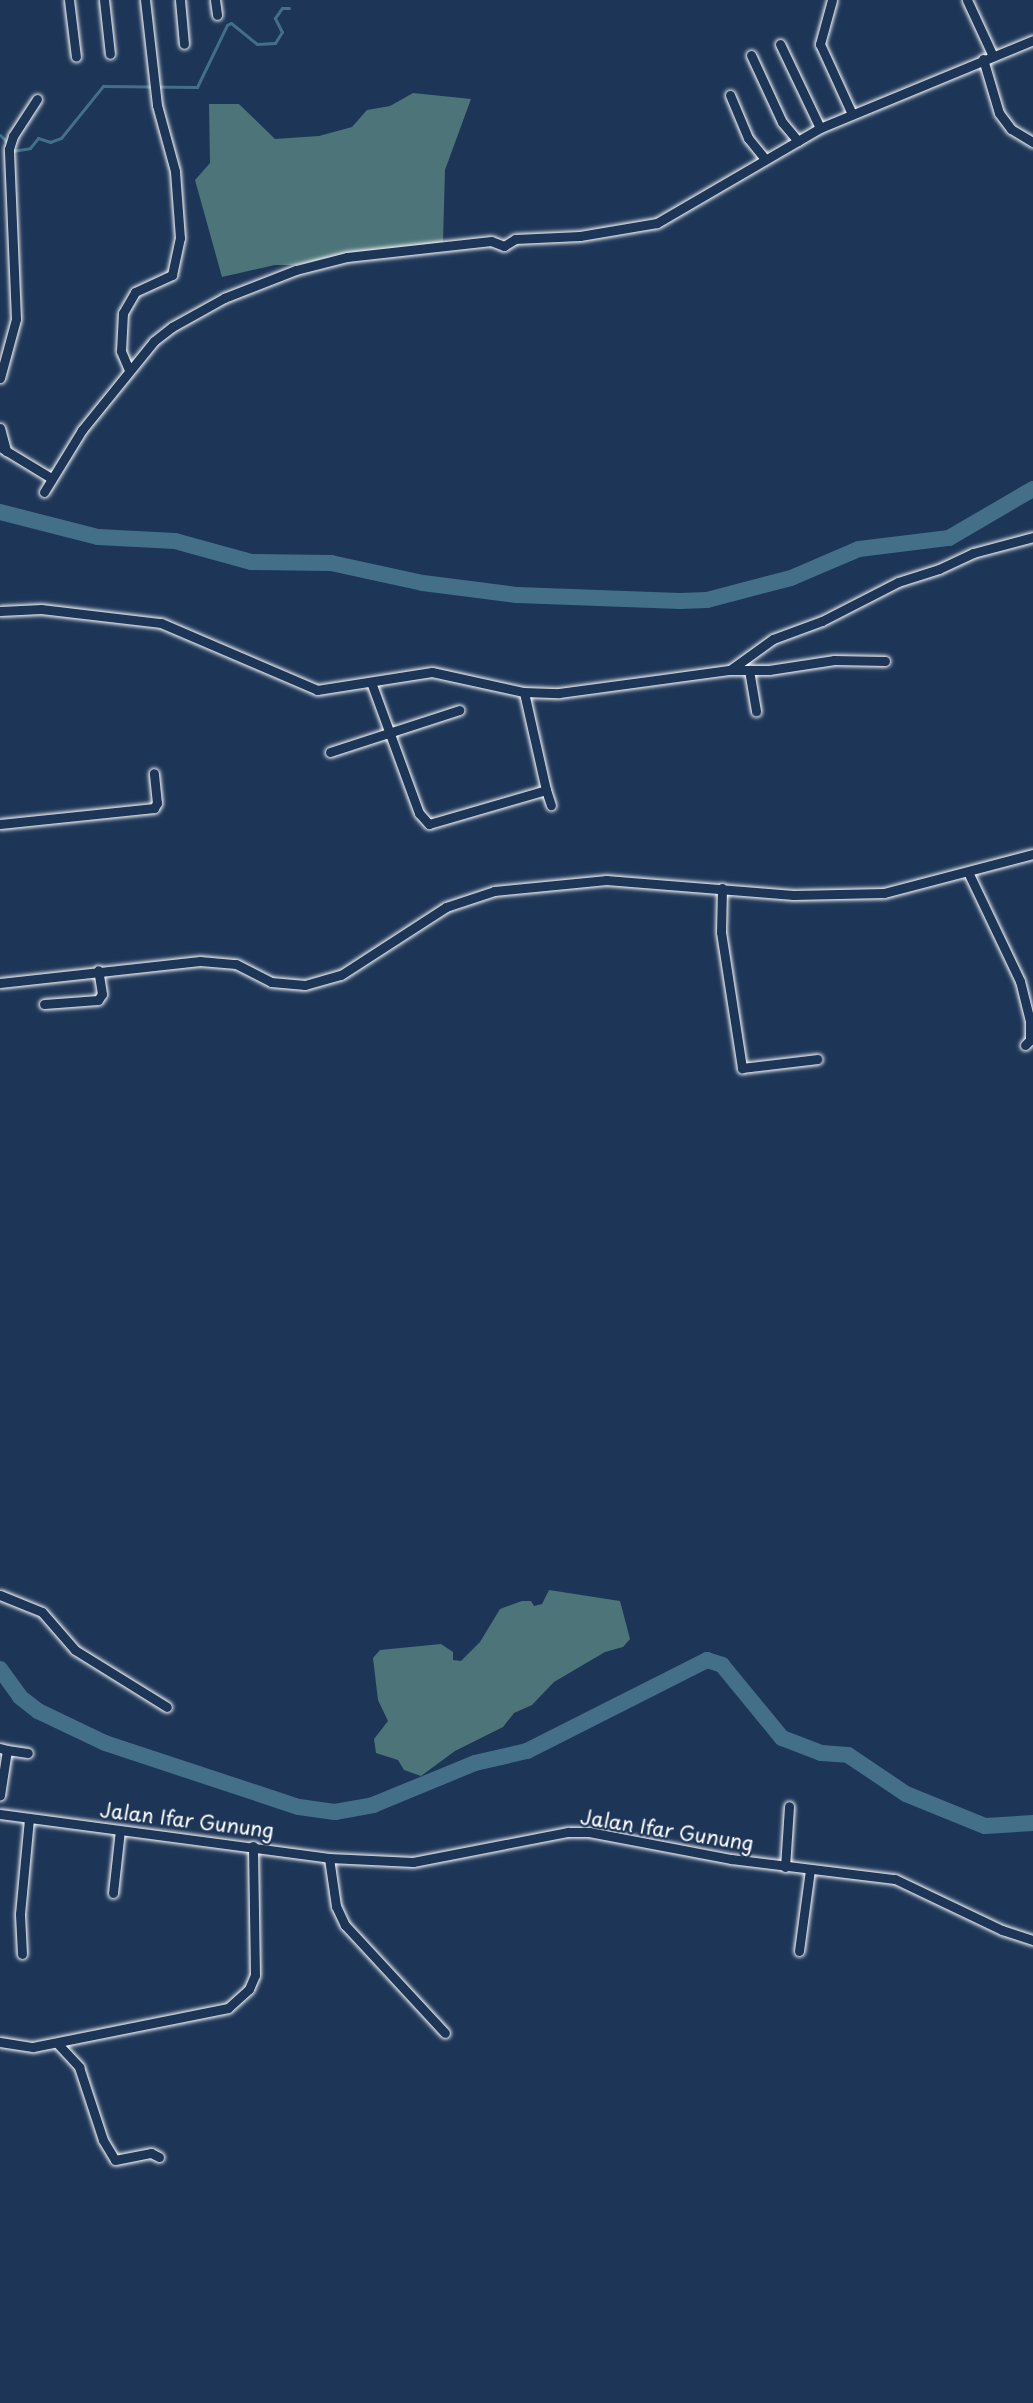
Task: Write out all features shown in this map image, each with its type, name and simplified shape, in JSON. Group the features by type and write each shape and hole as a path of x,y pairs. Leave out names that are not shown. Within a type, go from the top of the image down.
{"street":[{"path":"69,0 76,57"},
{"path":"104,0 110,54"},
{"path":"129,370 121,351 123,313 135,292 172,275 180,238 175,171 155,95 145,0"},
{"path":"180,0 184,44"},
{"path":"215,0 217,15"},
{"path":"832,0 820,44 852,114"},
{"path":"967,0 992,54"},
{"path":"44,492 51,478 129,370 172,327 224,298 296,270 347,257 491,241 504,246 515,239 580,236 657,223 764,158 820,128 992,54 1033,40"},
{"path":"780,44 820,128"},
{"path":"751,55 782,122 798,141"},
{"path":"983,59 999,113 1011,129 1033,142"},
{"path":"730,95 748,138 764,158"},
{"path":"0,378 16,319 9,149 13,136 37,99"},
{"path":"0,428 3,449 51,478"},
{"path":"729,670 773,639 834,616 898,582 939,569 973,553 1033,537"},
{"path":"0,611 41,609 161,623 238,653 309,689 334,689 446,673 524,692 559,693 729,670 749,670 834,660 885,661"},
{"path":"749,670 756,711"},
{"path":"371,682 421,818 429,824 546,790"},
{"path":"524,692 550,805"},
{"path":"330,752 459,710"},
{"path":"0,825 154,808 158,803 154,773"},
{"path":"0,983 175,961 222,962 241,966 271,982 305,986 340,975 446,907 494,891 606,880 793,895 884,893 1033,854"},
{"path":"968,872 1023,991 1030,1028 1030,1040 1025,1045"},
{"path":"722,888 721,932 742,1068 818,1059"},
{"path":"44,1004 98,1000 102,994 98,970"},
{"path":"0,1595 42,1612 75,1650 168,1707"},
{"path":"0,1795 3,1749 28,1753"},
{"path":"785,1867 789,1806"},
{"name":"Jalan Ifar Gunung","path":"0,1814 253,1846 329,1858 441,1860 577,1832 785,1867 895,1879 1002,1930 1033,1940"},
{"path":"22,1954 20,1914 29,1818"},
{"path":"113,1893 120,1830"},
{"path":"0,2042 33,2047 217,2013 243,1996 255,1975 253,1846"},
{"path":"329,1858 336,1906 345,1925 445,2033"},
{"path":"799,1951 810,1870"},
{"path":"57,2043 79,2067 103,2140 115,2160 151,2153 159,2157"}],"green space":[{"path":"413,93 471,99 445,170 443,242 294,265 275,265 222,277 195,180 210,163 209,104 239,104 275,139 319,136 352,127 367,110 390,106"},
{"path":"549,1590 620,1601 630,1639 623,1647 605,1652 554,1682 532,1705 514,1713 503,1727 455,1751 421,1776 404,1770 398,1760 376,1753 374,1739 388,1721 378,1700 373,1658 380,1650 441,1644 453,1652 453,1660 461,1661 480,1642 500,1609 522,1601 531,1601 534,1606 542,1604"}],"waterway":[{"path":"12,151 30,148 38,138 50,142 61,138 103,86 197,87 227,25 231,23 257,44 275,43 282,32 275,18 282,8 289,8"},
{"path":"0,135 8,143"},
{"path":"0,512 98,537 175,541 251,562 331,563 423,583 517,595 680,601 707,600 791,578 859,549 949,538 1033,489"},
{"path":"0,1669 20,1697 38,1711 105,1743 299,1807 335,1812 373,1805 475,1763 527,1751 707,1660 722,1665 782,1738 821,1753 848,1755 906,1794 985,1826 1033,1823"}]}
